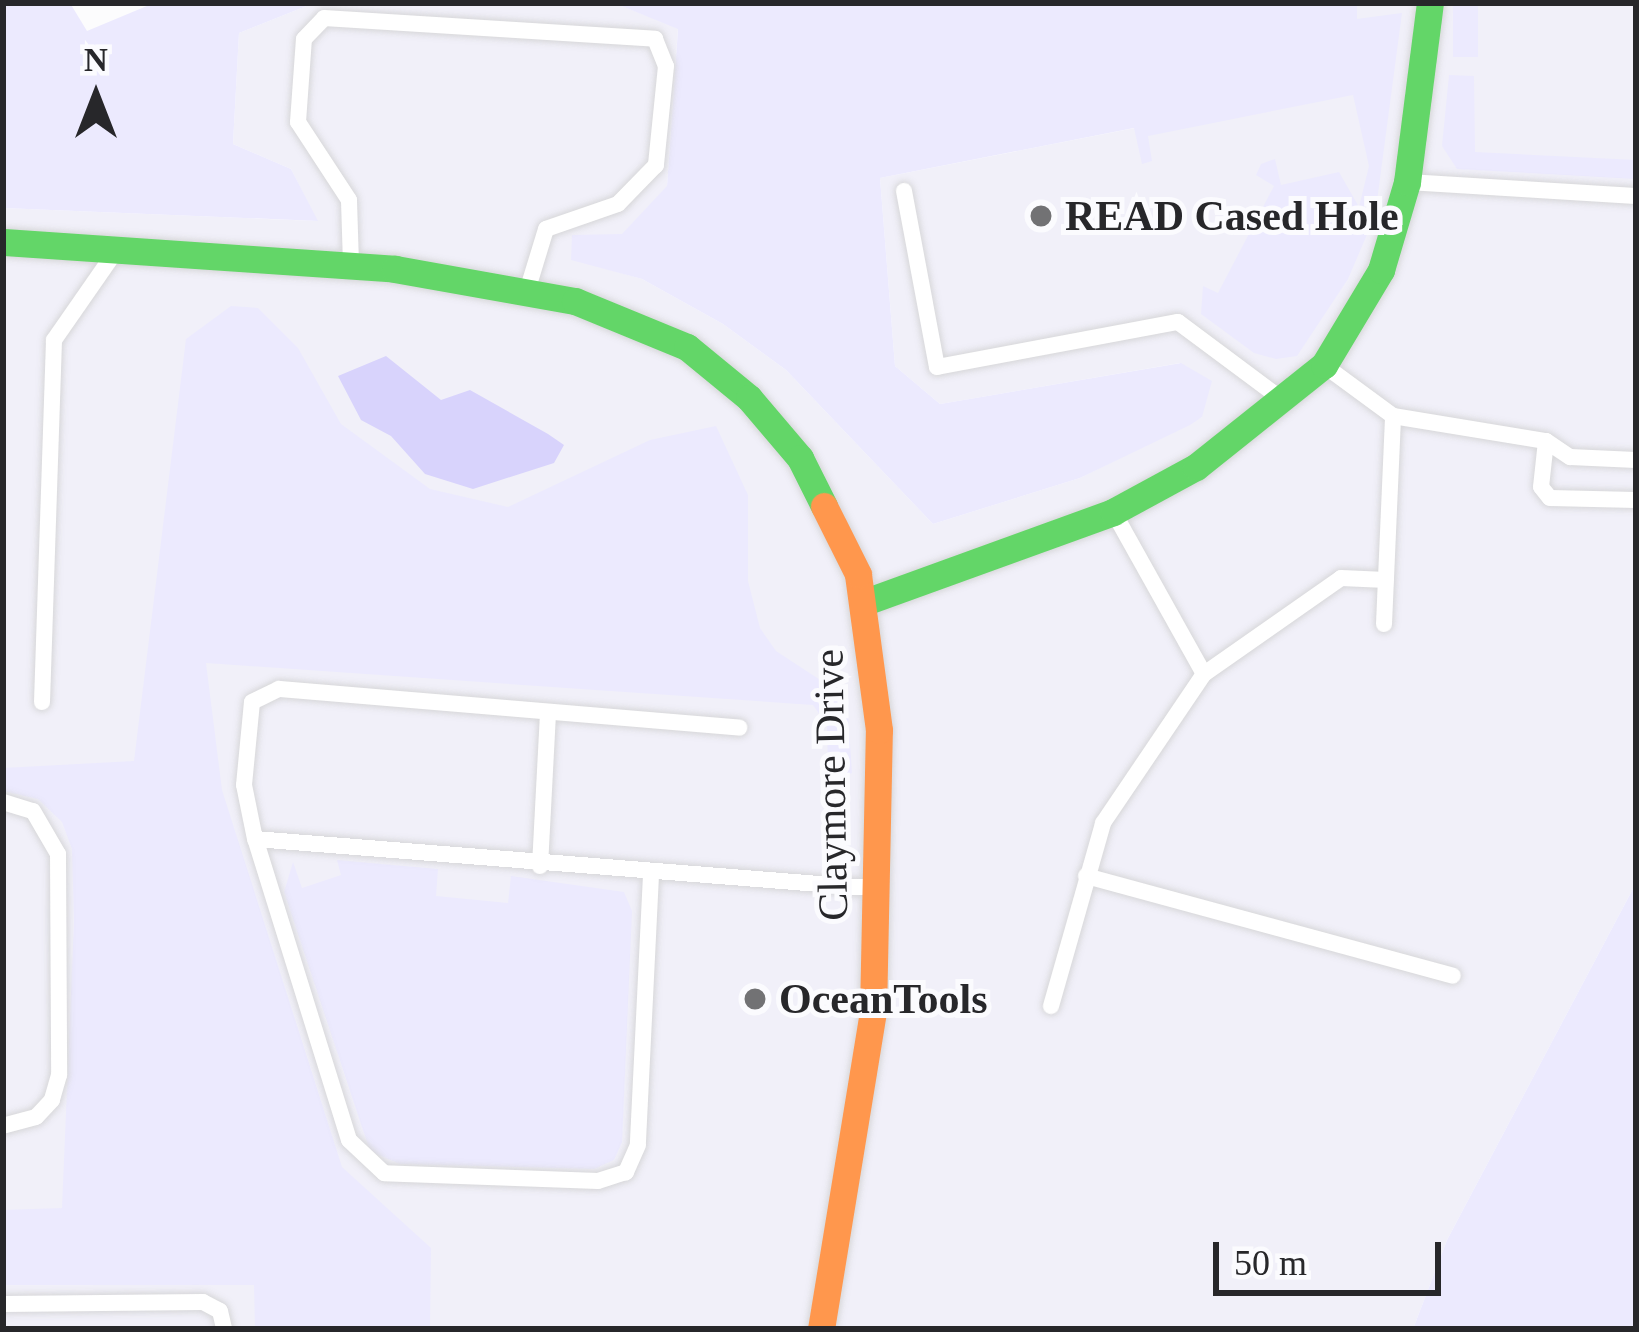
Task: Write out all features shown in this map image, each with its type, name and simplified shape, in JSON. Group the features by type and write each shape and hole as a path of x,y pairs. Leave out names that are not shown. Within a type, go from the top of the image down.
{"street":[{"path":"866,602 1001,559 1113,512 1196,467 1285,402 1324,365 1381,270 1407,182 1430,3"},
{"name":"Claymore Drive","path":"3,242 351,265 528,290 653,328 749,398 818,486 866,602 879,730 878,888 865,1083 821,1329"}],"lane":[{"path":"351,265 350,200 298,122 304,39 324,19 655,39 666,67 656,165 618,204 546,229 528,290"},
{"path":"1407,182 1636,196"},
{"path":"904,191 938,367 1178,322 1285,402"},
{"path":"42,702 53,340 116,249"},
{"path":"1324,365 1393,416 1546,441 1570,457 1636,460"},
{"path":"1384,624 1393,416"},
{"path":"1546,441 1540,487 1550,498 1636,500"},
{"path":"1113,512 1204,674"},
{"path":"1051,1006 1103,823 1204,674 1341,578 1386,580"},
{"path":"651,875 633,1165 598,1181 399,1176 371,1167 354,1151 255,839 244,784 258,694 279,689 739,728"},
{"path":"540,866 548,712"},
{"path":"3,802 33,811 58,854 59,1075 52,1100 36,1117 3,1126"},
{"path":"255,839 651,875 878,888"},
{"path":"1086,876 1453,976"},
{"path":"3,1304 203,1302 220,1311 224,1329"}],"shaded area":[{"path":"3,3 70,3 87,31 154,3 314,3 239,33 233,144 291,169 318,221 3,208"},
{"path":"314,3 614,3 678,28 667,187 622,235 572,259 642,279 723,324 786,370 933,524 1080,478 1202,417 1180,363 940,404 895,366 880,178 1135,128 1357,20 1357,3 1636,3 1636,883 1447,1240 1413,1329 3,1329 3,208 317,221 291,169 233,144 239,33"},
{"path":"614,3 1357,3 1357,19 1402,13 1375,216 1348,279 1297,356 1276,359 1254,353 1201,314 1203,286 1218,293 1274,186 1256,175 1261,164 1275,159 1281,185 1339,172 1359,207 1369,166 1353,95 1148,136 1152,161 1142,164 1134,128 880,178 895,366 940,404 1181,363 1212,381 1202,417 1190,425 1080,478 933,524 786,370 723,324 642,279 571,260 572,235 622,234 667,186 678,29"},
{"path":"1453,3 1478,3 1478,57 1453,57"},
{"path":"1449,75 1474,76 1475,152 1636,160 1636,179 1457,169 1442,146"},
{"path":"231,306 258,308 298,348 341,424 430,489 508,507 650,440 716,426 748,495 748,581 760,628 776,651 834,689 848,714 852,773 840,778 828,770 827,725 813,705 206,663 222,790 342,1167 431,1248 430,1329 255,1329 254,1285 3,1285 3,1210 62,1208 74,922 72,849 62,822 38,799 3,791 3,768 134,761 186,339"},
{"path":"386,356 441,400 470,390 548,434 564,445 554,463 473,489 425,474 391,436 361,420 338,376"},
{"path":"337,860 438,869 436,896 508,903 511,876 624,892 632,911 622,1142 614,1160 594,1169 400,1164 370,1151 284,892 293,862 302,888 341,875"},
{"path":"1636,883 1636,1329 1413,1329 1447,1240"}],"traffic: fast":[{"path":"865,602 1113,512 1196,467 1324,365 1381,270 1407,182 1430,3"},
{"path":"3,242 395,269 575,301 687,347 749,398 800,458 824,506"}],"traffic: slow":[{"path":"821,1329 873,1012 879,730 858,574 824,506"}],"place":[{"name":"READ Cased Hole","path":"1041,216"},
{"name":"OceanTools","path":"755,999"}]}
